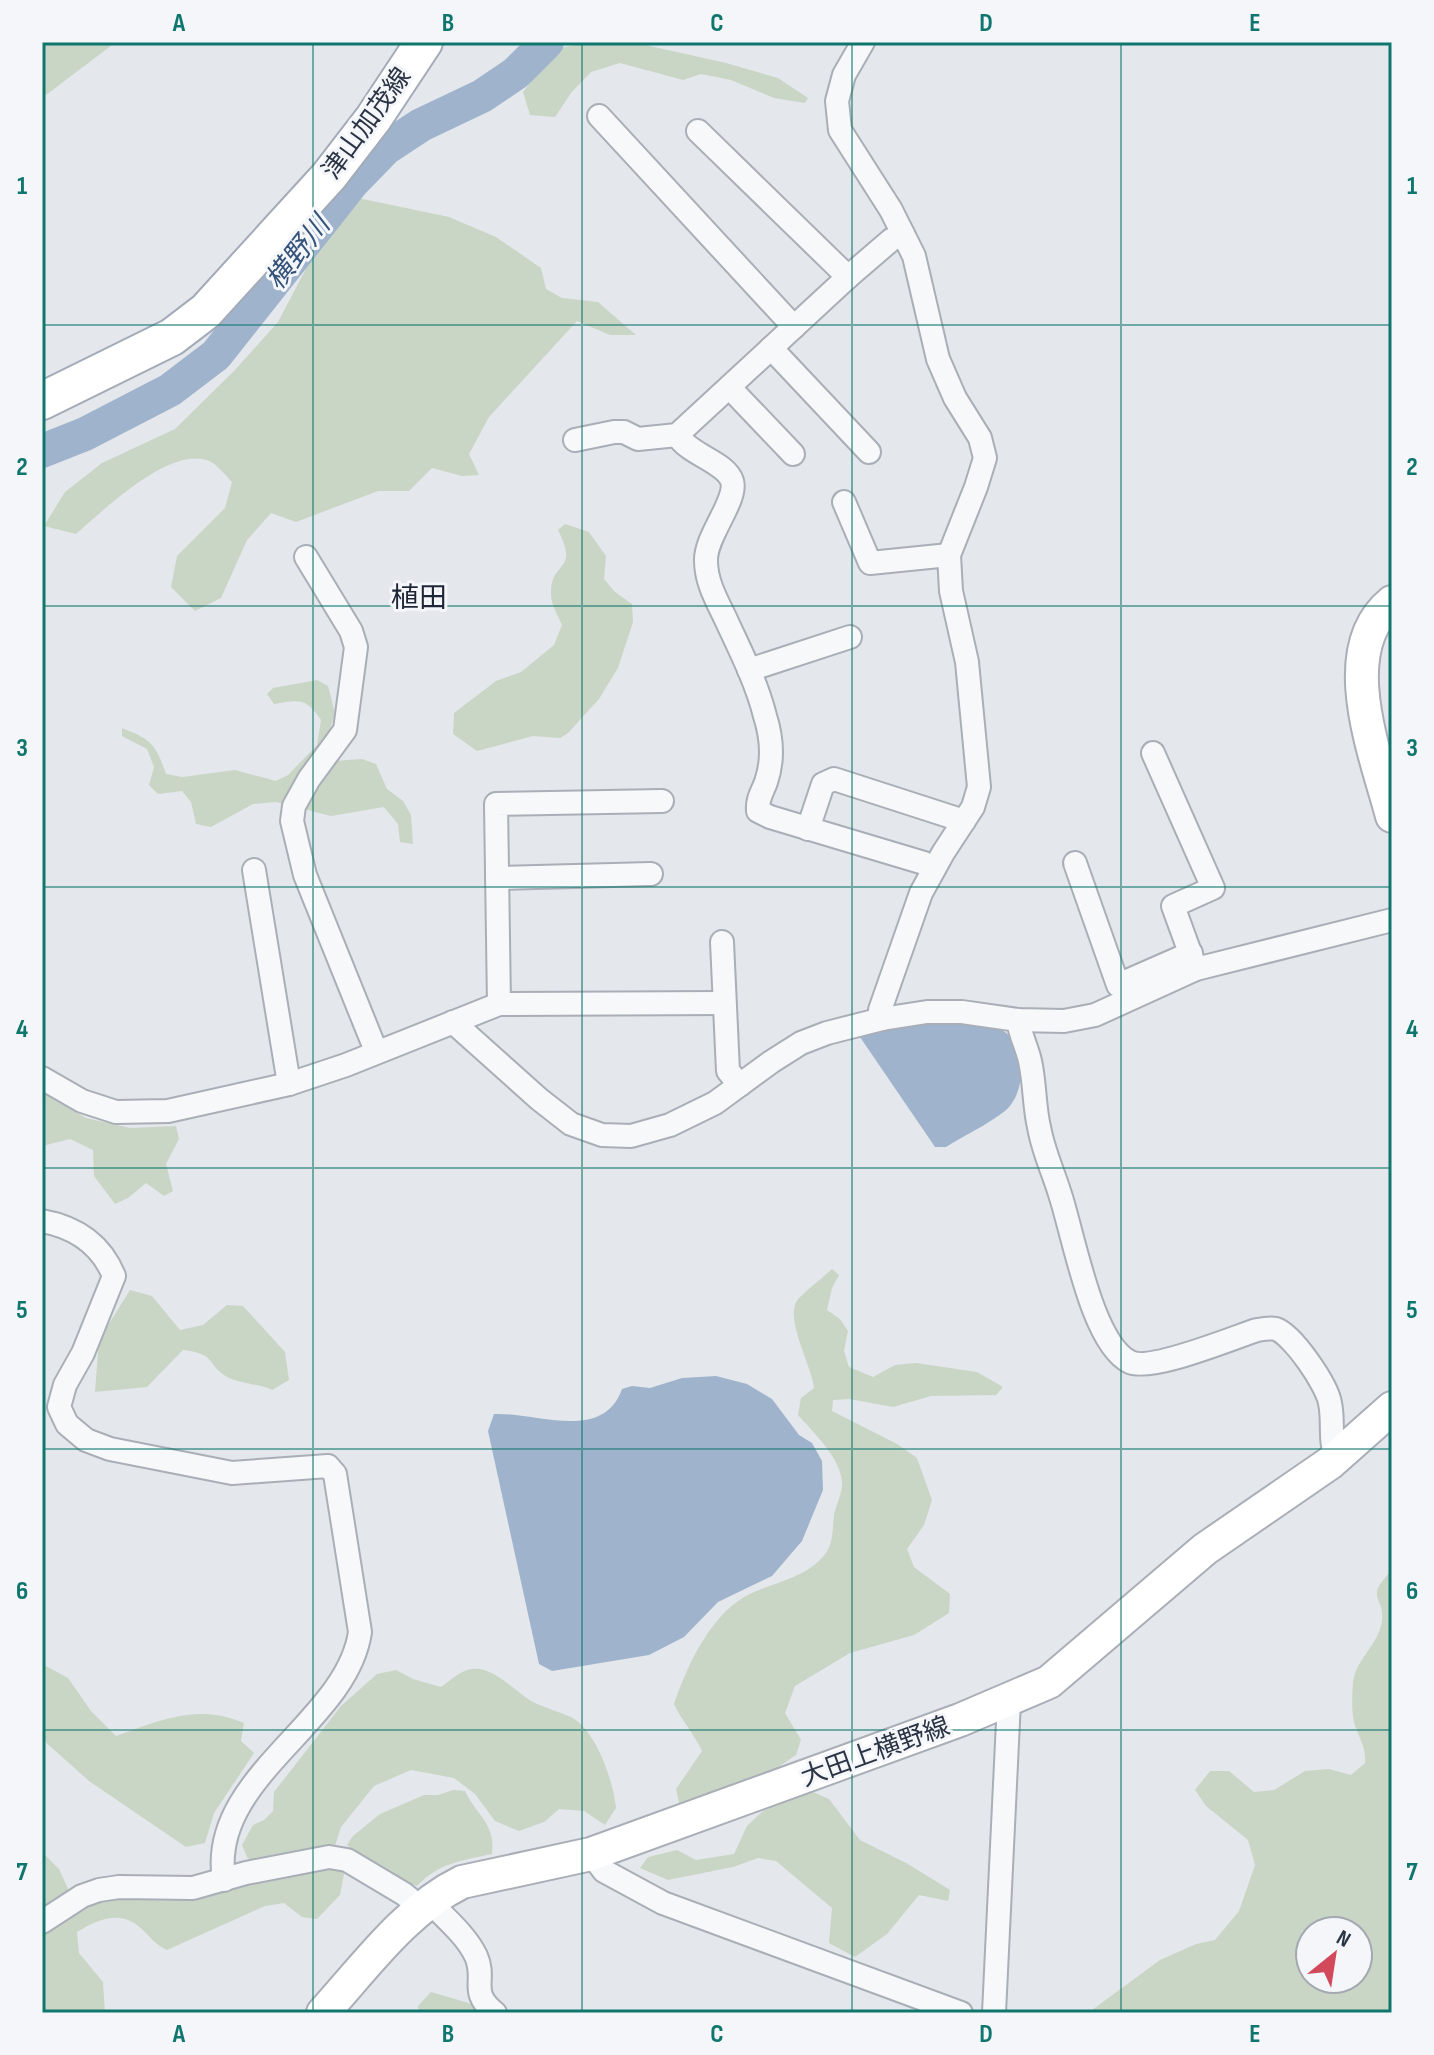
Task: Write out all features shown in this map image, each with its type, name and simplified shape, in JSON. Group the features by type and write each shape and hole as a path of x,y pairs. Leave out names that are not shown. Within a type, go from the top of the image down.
{"main road":[{"name":"津山加茂線","path":"42,401 172,337 206,311 329,176 373,119 424,42"},
{"path":"1392,602 1369,630 1363,651 1361,679 1370,734 1392,816"},
{"name":"大田上横野線","path":"323,2013 398,1931 426,1905 462,1882 591,1854 1009,1701 1049,1682 1205,1549 1336,1458 1392,1408"}],"street":[{"path":"863,42 844,75 837,101 840,130 914,256 938,359 955,398 980,438 985,458 949,555 951,591 967,662 979,787 973,807 921,893 880,1010 882,1019"},
{"path":"599,116 794,327"},
{"path":"698,131 848,277"},
{"path":"575,440 614,432 624,432 638,439 677,435 848,277 891,240 903,234"},
{"path":"771,348 869,452"},
{"path":"730,388 793,454"},
{"path":"677,435 690,451 726,472 733,483 732,494 708,542 706,561 709,583 749,670 772,743 772,761 766,784 757,800 758,811 924,863 934,869"},
{"path":"844,502 870,563 949,555"},
{"path":"306,557 351,631 356,647 345,730 309,779 294,806 292,821 305,875 376,1051"},
{"path":"749,670 850,637"},
{"path":"1153,753 1213,888 1173,906 1194,961"},
{"path":"808,829 823,784 834,779 964,821"},
{"path":"499,1004 496,804 662,801"},
{"path":"1075,863 1118,985 1194,961 1392,920"},
{"path":"254,870 289,1084"},
{"path":"497,878 651,874"},
{"path":"722,942 728,1071 740,1085"},
{"path":"453,1022 571,1124 602,1135 631,1136 670,1125 715,1103 801,1043 827,1033 927,1012 1064,1021 1095,1015 1194,961"},
{"path":"42,1078 82,1101 116,1112 168,1111 289,1084 346,1065 499,1004 723,1003"},
{"path":"1018,1020 1036,1090 1038,1123 1045,1154 1060,1191 1093,1306 1107,1339 1120,1355 1132,1363 1153,1364 1257,1330 1274,1329 1290,1337 1326,1390 1331,1403 1331,1444 1336,1458"},
{"path":"42,1221 58,1224 87,1238 107,1259 114,1276 83,1353 65,1385 59,1407 67,1424 86,1440 110,1449 232,1473 328,1466 335,1474 360,1632 357,1651 346,1674 256,1781 239,1807 229,1827 221,1861 224,1880"},
{"path":"994,2013 1009,1701"},
{"path":"591,1854 604,1871 663,1903 961,2013"},
{"path":"42,1922 82,1896 99,1890 119,1887 193,1888 322,1858 339,1858 426,1905 475,1955 479,1967 479,1994 495,2013"}],"green space":[{"path":"42,42 116,42 42,98"},
{"path":"588,42 632,42 726,63 778,78 808,98 805,103 774,98 731,80 701,74 683,80 620,63 591,72 571,93 555,117 530,115 523,92 556,49"},
{"path":"358,198 449,217 496,237 541,268 546,289 562,298 598,302 636,335 610,335 577,321 489,417 469,454 479,475 462,476 432,468 409,491 378,491 296,522 271,513 247,540 221,598 195,611 171,587 177,556 225,508 232,482 209,461 193,459 176,462 157,471 120,496 76,534 44,526 65,492 102,463 175,429 234,371 278,322 310,261"},
{"path":"565,524 589,532 606,556 604,579 632,604 633,622 618,668 599,699 560,738 533,736 477,751 453,734 454,713 496,681 521,672 554,645 562,625 552,602 552,584 565,560 564,544 558,530"},
{"path":"317,680 328,686 335,713 325,745 334,761 362,759 376,764 387,789 403,801 411,815 413,844 400,842 398,824 384,807 331,816 276,802 253,804 211,827 196,824 191,802 182,791 158,794 149,785 154,767 147,749 122,736 122,728 151,744 166,774 182,777 235,770 276,781 288,775 317,745 321,720 306,704 296,701 274,704 267,694 273,688"},
{"path":"42,1092 86,1118 130,1128 176,1126 179,1139 166,1164 173,1191 164,1196 146,1183 115,1204 94,1176 93,1150 70,1139 42,1146"},
{"path":"832,1269 839,1275 832,1288 827,1310 840,1319 848,1331 844,1351 849,1367 873,1377 895,1365 916,1363 977,1372 1003,1387 996,1395 931,1396 893,1407 849,1399 833,1400 832,1411 897,1444 917,1458 932,1500 924,1525 907,1549 914,1567 950,1594 949,1613 914,1635 850,1653 795,1686 785,1713 801,1740 796,1755 765,1776 679,1803 676,1789 702,1751 674,1704 698,1648 716,1622 738,1601 811,1567 825,1555 830,1545 841,1476 833,1457 798,1415 801,1398 814,1388 794,1316 799,1298"},
{"path":"130,1290 152,1296 180,1330 203,1325 227,1305 243,1306 285,1352 289,1380 272,1390 237,1381 220,1372 201,1354 183,1350 147,1387 95,1392 99,1340"},
{"path":"1392,1570 1392,2013 1088,2013 1160,1960 1196,1944 1215,1940 1239,1911 1255,1865 1248,1840 1206,1806 1195,1790 1210,1771 1229,1771 1254,1792 1274,1790 1305,1771 1329,1769 1351,1775 1365,1763 1364,1749 1353,1718 1353,1683 1358,1667 1380,1629 1379,1587"},
{"path":"42,1664 68,1678 91,1711 116,1736 164,1720 195,1714 227,1717 244,1723 241,1741 254,1753 214,1813 205,1843 186,1847 89,1781 42,1739"},
{"path":"396,1670 413,1679 441,1687 467,1670 485,1670 531,1701 571,1717 589,1733 611,1784 616,1808 605,1825 584,1811 559,1809 544,1822 519,1831 495,1821 475,1794 454,1778 411,1770 374,1786 341,1827 335,1846 344,1874 340,1895 317,1919 302,1917 284,1903 265,1906 167,1950 130,1921 114,1918 98,1921 77,1932 79,1953 103,1982 105,2013 42,2013 42,1852 59,1869 70,1893 187,1899 209,1896 255,1877 253,1862 242,1845 253,1825 273,1811 274,1792 341,1706 377,1674"},
{"path":"808,1790 829,1799 860,1840 950,1890 948,1901 919,1895 887,1934 855,1957 829,1943 832,1908 776,1861 758,1858 733,1867 668,1880 640,1868 648,1857 677,1850 696,1860 734,1854 747,1826 763,1811"},
{"path":"465,1791 488,1827 492,1854 443,1867 417,1886 385,1874 347,1845 353,1836 380,1814 424,1795"},
{"path":"431,1992 472,2004 478,2013 419,2013 418,2006"}],"water":[{"path":"956,1021 1005,1032 1017,1049 1020,1083 1017,1094 1005,1111 946,1147 935,1147 860,1037 910,1023"},
{"path":"716,1376 747,1384 772,1399 799,1435 812,1443 822,1461 823,1490 802,1541 772,1576 718,1602 684,1637 649,1655 552,1671 539,1664 488,1431 494,1414 584,1420 600,1415 613,1405 622,1389 632,1386 650,1388 682,1378"}],"waterway":[{"name":"横野川","path":"42,451 85,434 170,390 216,355 352,183 386,148 421,125 482,96 516,73 547,42"}],"district":[{"name":"植田","path":"419,597"}]}
